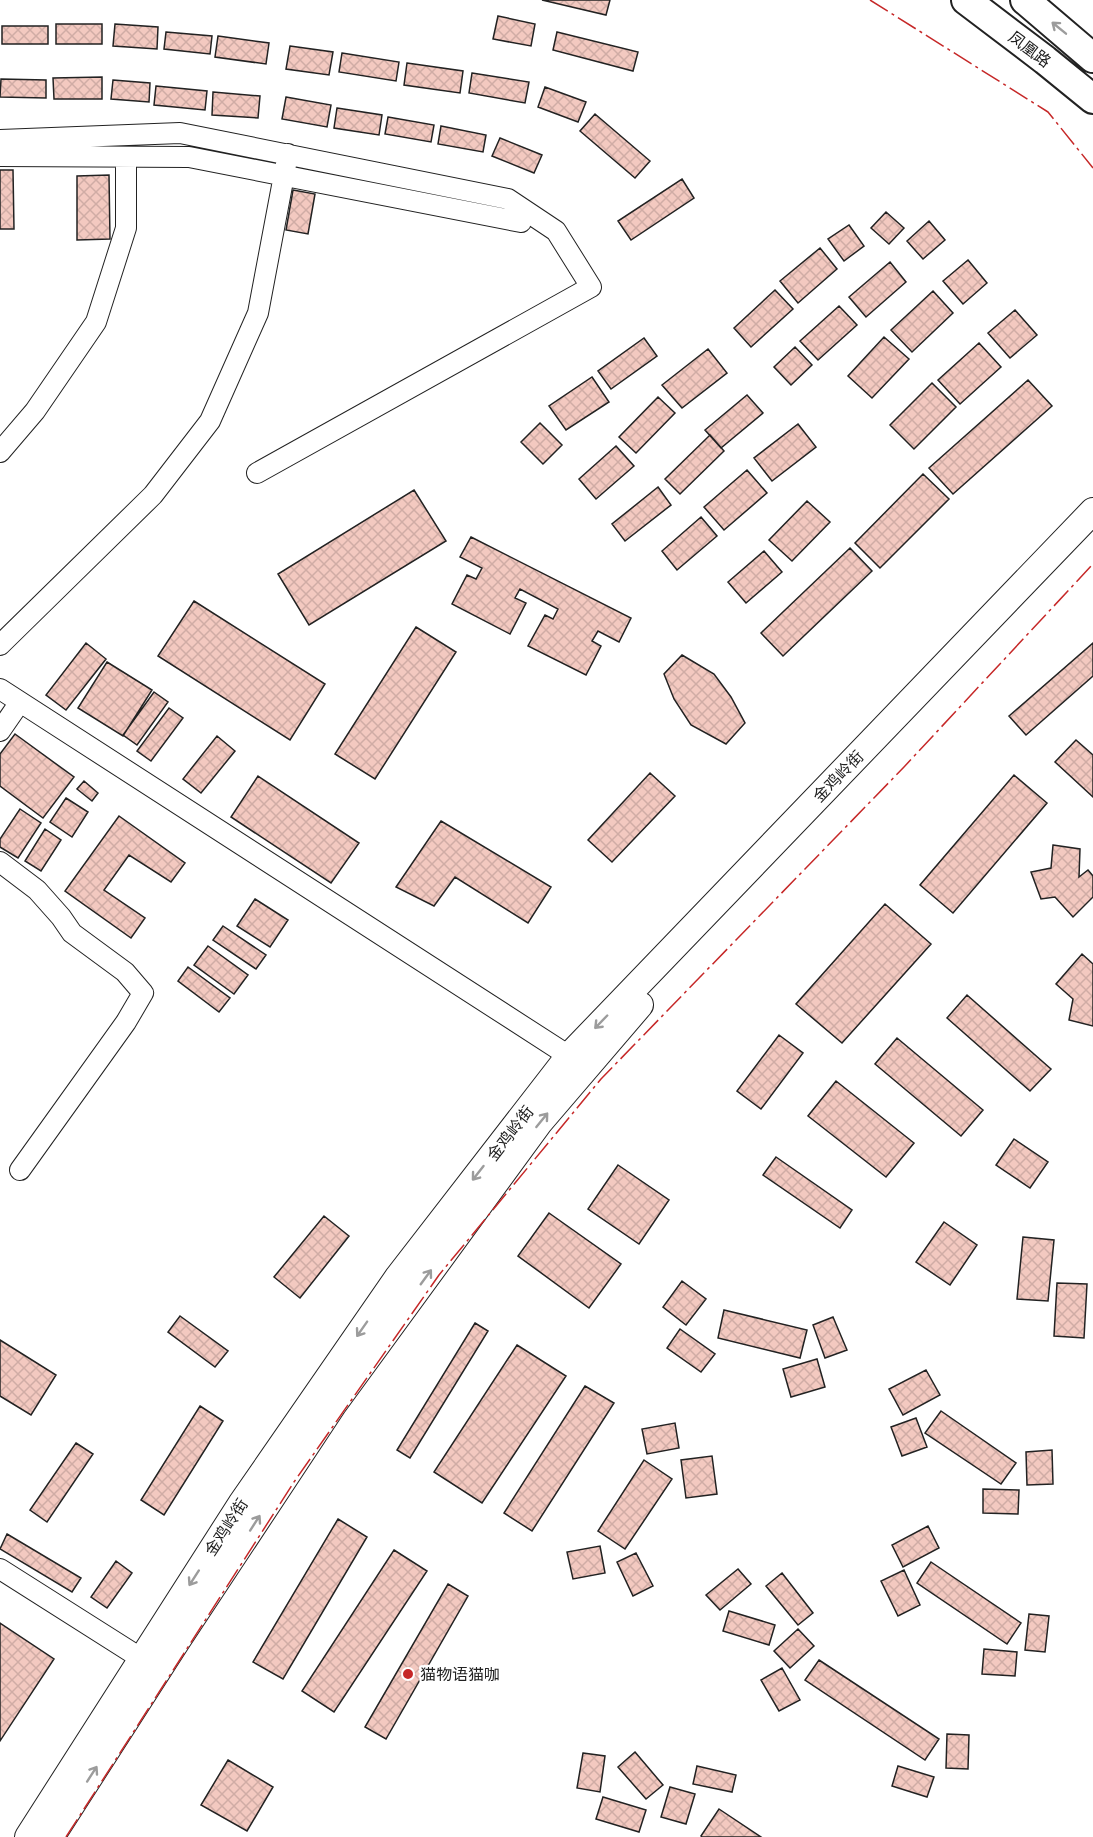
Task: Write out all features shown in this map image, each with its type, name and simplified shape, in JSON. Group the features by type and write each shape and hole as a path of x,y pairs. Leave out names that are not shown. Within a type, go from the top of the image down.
{"highway":[{"name":"凤凰路","path":"966,0 1093,99"},
{"name":"凤凰路","path":"1024,0 1093,57"}],"main road":[{"name":"金鸡岭街","path":"28,1837 241,1504 398,1277 568,1056 1093,511"},
{"name":"金鸡岭街","path":"51,1837 333,1405 539,1123 635,1011 1093,533"}],"street":[{"path":"0,140 180,133 508,200 556,231 591,287 257,473"},
{"path":"0,645 153,495 210,421 258,313 288,154"},
{"path":"0,156 189,157 521,222"},
{"path":"0,452 35,411 96,322 126,228 126,157"},
{"path":"0,689 568,1056"},
{"path":"0,732 20,702"},
{"path":"0,862 38,890 72,933 125,972 143,993 126,1022 20,1170"},
{"path":"0,1569 142,1659"}],"building":[{"path":"542,0 610,0 606,15"},
{"path":"498,16 535,24 531,46 493,39"},
{"path":"56,24 102,24 102,44 56,44"},
{"path":"115,24 158,27 157,49 113,46"},
{"path":"2,26 48,26 48,44 2,44"},
{"path":"166,32 212,36 210,54 164,49"},
{"path":"557,32 638,52 633,71 553,50"},
{"path":"218,36 269,43 266,64 215,57"},
{"path":"290,46 333,52 329,75 286,69"},
{"path":"342,53 399,62 396,81 339,72"},
{"path":"407,63 463,71 460,93 404,85"},
{"path":"472,73 529,82 525,103 469,93"},
{"path":"102,77 102,99 54,99 53,78"},
{"path":"1,79 46,80 46,98 0,97"},
{"path":"113,80 150,83 149,102 111,99"},
{"path":"156,86 207,91 205,110 154,105"},
{"path":"545,87 586,102 578,122 538,107"},
{"path":"213,92 260,96 258,118 212,115"},
{"path":"286,97 331,105 327,127 282,119"},
{"path":"337,108 382,115 379,135 334,128"},
{"path":"595,114 650,161 635,178 580,131"},
{"path":"388,117 434,125 431,142 385,134"},
{"path":"441,126 486,135 483,152 438,144"},
{"path":"500,138 542,155 534,173 492,156"},
{"path":"0,170 13,170 14,229 0,229"},
{"path":"109,175 110,239 77,240 77,176"},
{"path":"682,179 694,198 631,240 618,221"},
{"path":"293,190 315,194 308,234 286,230"},
{"path":"886,212 904,228 889,244 871,228"},
{"path":"929,221 945,240 923,259 907,241"},
{"path":"849,225 864,246 844,261 828,239"},
{"path":"820,248 837,269 798,303 780,281"},
{"path":"968,260 987,283 963,304 943,281"},
{"path":"890,262 906,282 866,317 849,297"},
{"path":"775,290 793,309 751,347 734,328"},
{"path":"933,291 953,313 912,352 891,330"},
{"path":"839,306 857,325 818,360 800,341"},
{"path":"1015,310 1037,335 1010,358 988,333"},
{"path":"884,337 909,359 872,398 848,376"},
{"path":"644,338 657,356 611,389 598,371"},
{"path":"979,343 1001,367 960,404 938,380"},
{"path":"795,347 812,365 791,385 774,367"},
{"path":"708,349 727,373 682,408 662,385"},
{"path":"592,377 609,402 566,430 549,406"},
{"path":"1028,380 1052,406 953,494 929,468"},
{"path":"932,383 956,407 914,449 890,425"},
{"path":"747,395 763,413 721,448 705,430"},
{"path":"658,397 675,413 636,453 619,437"},
{"path":"540,423 562,445 543,464 521,442"},
{"path":"798,424 816,447 772,481 754,458"},
{"path":"710,435 724,451 680,494 665,479"},
{"path":"616,446 634,466 596,499 579,479"},
{"path":"747,470 767,493 724,530 704,507"},
{"path":"923,474 949,499 880,568 855,543"},
{"path":"658,487 671,505 625,541 612,524"},
{"path":"414,490 446,541 309,625 278,574"},
{"path":"807,501 830,522 792,561 769,540"},
{"path":"701,517 717,536 677,570 662,551"},
{"path":"471,537 631,618 619,642 598,631 592,641 601,646 586,675 528,646 545,615 553,619 558,609 520,589 515,598 526,603 510,634 452,604 467,575 476,579 482,568 460,557"},
{"path":"850,548 872,571 783,656 761,633"},
{"path":"764,551 782,572 746,603 728,582"},
{"path":"194,601 325,684 290,740 158,656"},
{"path":"416,627 456,652 375,779 335,754"},
{"path":"86,643 106,659 66,710 46,695"},
{"path":"1093,643 1093,676 1026,735 1009,716"},
{"path":"682,655 714,674 731,697 745,723 726,744 691,725 674,699 664,674"},
{"path":"107,662 152,690 123,736 78,708"},
{"path":"154,692 168,702 137,745 123,735"},
{"path":"169,708 183,718 151,761 137,751"},
{"path":"15,734 74,777 43,818 0,786 0,754"},
{"path":"217,736 235,751 201,793 183,779"},
{"path":"1076,740 1093,755 1093,797 1055,762"},
{"path":"650,773 675,796 612,862 588,840"},
{"path":"1014,775 1047,803 953,913 920,885"},
{"path":"258,776 359,843 331,883 231,817"},
{"path":"84,781 98,793 92,801 77,789"},
{"path":"66,798 88,812 72,837 50,822"},
{"path":"20,809 41,823 18,858 0,847 0,839"},
{"path":"119,816 185,863 171,882 129,855 104,890 145,918 131,938 65,891"},
{"path":"441,821 551,887 528,923 455,877 434,906 396,887"},
{"path":"45,829 61,840 41,871 25,861"},
{"path":"1053,845 1080,849 1079,877 1088,870 1093,876 1093,897 1073,917 1055,897 1041,899 1031,872 1051,868"},
{"path":"255,899 288,920 270,947 237,926"},
{"path":"885,904 931,944 842,1043 796,1004"},
{"path":"223,926 266,955 256,969 213,940"},
{"path":"208,946 248,975 234,994 194,965"},
{"path":"1082,954 1093,964 1093,1026 1069,1020 1073,999 1056,984"},
{"path":"188,967 230,998 219,1012 178,981"},
{"path":"967,995 1051,1069 1030,1091 947,1018"},
{"path":"779,1035 803,1053 761,1109 737,1091"},
{"path":"897,1038 983,1110 961,1136 875,1064"},
{"path":"836,1081 914,1143 886,1177 808,1116"},
{"path":"1014,1139 1048,1162 1030,1188 996,1165"},
{"path":"776,1157 852,1210 840,1228 763,1175"},
{"path":"618,1165 669,1200 639,1244 588,1209"},
{"path":"549,1213 621,1264 589,1308 518,1256"},
{"path":"324,1216 349,1236 300,1298 274,1277"},
{"path":"944,1222 977,1245 950,1285 916,1262"},
{"path":"1023,1237 1054,1240 1048,1301 1017,1299"},
{"path":"682,1281 706,1299 686,1325 663,1307"},
{"path":"1057,1283 1087,1284 1084,1338 1054,1336"},
{"path":"724,1310 807,1330 800,1358 718,1338"},
{"path":"180,1316 228,1351 215,1367 168,1332"},
{"path":"833,1317 847,1350 825,1358 813,1325"},
{"path":"475,1323 488,1331 410,1458 397,1450"},
{"path":"680,1329 715,1354 701,1372 667,1348"},
{"path":"0,1340 56,1375 31,1415 0,1396"},
{"path":"517,1345 566,1376 482,1503 434,1472"},
{"path":"817,1359 825,1387 791,1397 783,1369"},
{"path":"926,1370 940,1395 903,1415 889,1389"},
{"path":"585,1386 614,1403 532,1531 504,1513"},
{"path":"200,1406 223,1421 164,1515 141,1500"},
{"path":"941,1411 1016,1463 1001,1484 925,1433"},
{"path":"916,1418 927,1447 902,1456 891,1427"},
{"path":"675,1423 679,1448 647,1454 642,1429"},
{"path":"76,1443 93,1454 47,1522 30,1510"},
{"path":"1052,1450 1053,1484 1027,1485 1026,1452"},
{"path":"712,1456 717,1494 686,1498 681,1460"},
{"path":"644,1460 672,1479 625,1549 598,1531"},
{"path":"983,1489 1019,1490 1018,1514 983,1513"},
{"path":"338,1519 367,1537 283,1679 253,1662"},
{"path":"928,1526 939,1548 903,1567 892,1545"},
{"path":"7,1534 81,1578 72,1592 0,1549"},
{"path":"600,1546 605,1573 573,1579 567,1552"},
{"path":"394,1550 427,1571 334,1712 302,1691"},
{"path":"636,1553 653,1586 633,1596 617,1562"},
{"path":"116,1561 132,1573 107,1608 91,1597"},
{"path":"931,1562 1021,1623 1007,1644 917,1583"},
{"path":"738,1569 751,1584 720,1610 706,1595"},
{"path":"904,1570 920,1605 898,1616 881,1581"},
{"path":"782,1573 813,1613 798,1625 766,1586"},
{"path":"448,1584 468,1596 386,1739 365,1727"},
{"path":"729,1611 775,1625 769,1645 723,1631"},
{"path":"1029,1614 1049,1616 1045,1652 1025,1650"},
{"path":"0,1623 54,1659 0,1741"},
{"path":"798,1629 814,1646 790,1668 774,1651"},
{"path":"984,1649 1017,1652 1015,1676 982,1674"},
{"path":"819,1660 939,1739 925,1760 805,1680"},
{"path":"782,1668 800,1700 779,1711 761,1680"},
{"path":"947,1734 969,1735 968,1769 946,1768"},
{"path":"635,1752 663,1785 646,1799 618,1767"},
{"path":"583,1753 605,1756 600,1792 577,1788"},
{"path":"228,1760 273,1787 247,1831 201,1805"},
{"path":"697,1766 736,1775 732,1792 693,1784"},
{"path":"898,1766 934,1777 927,1797 892,1786"},
{"path":"670,1787 695,1794 686,1824 661,1817"},
{"path":"603,1797 646,1810 639,1832 596,1819"},
{"path":"719,1809 761,1837 702,1837"}],"power":[{"path":"870,0 1048,112 1093,168"},
{"path":"66,1837 294,1482 439,1275 601,1079 904,767 1093,564"}],"place":[{"name":"猫物语猫咖","path":"408,1674"}]}
